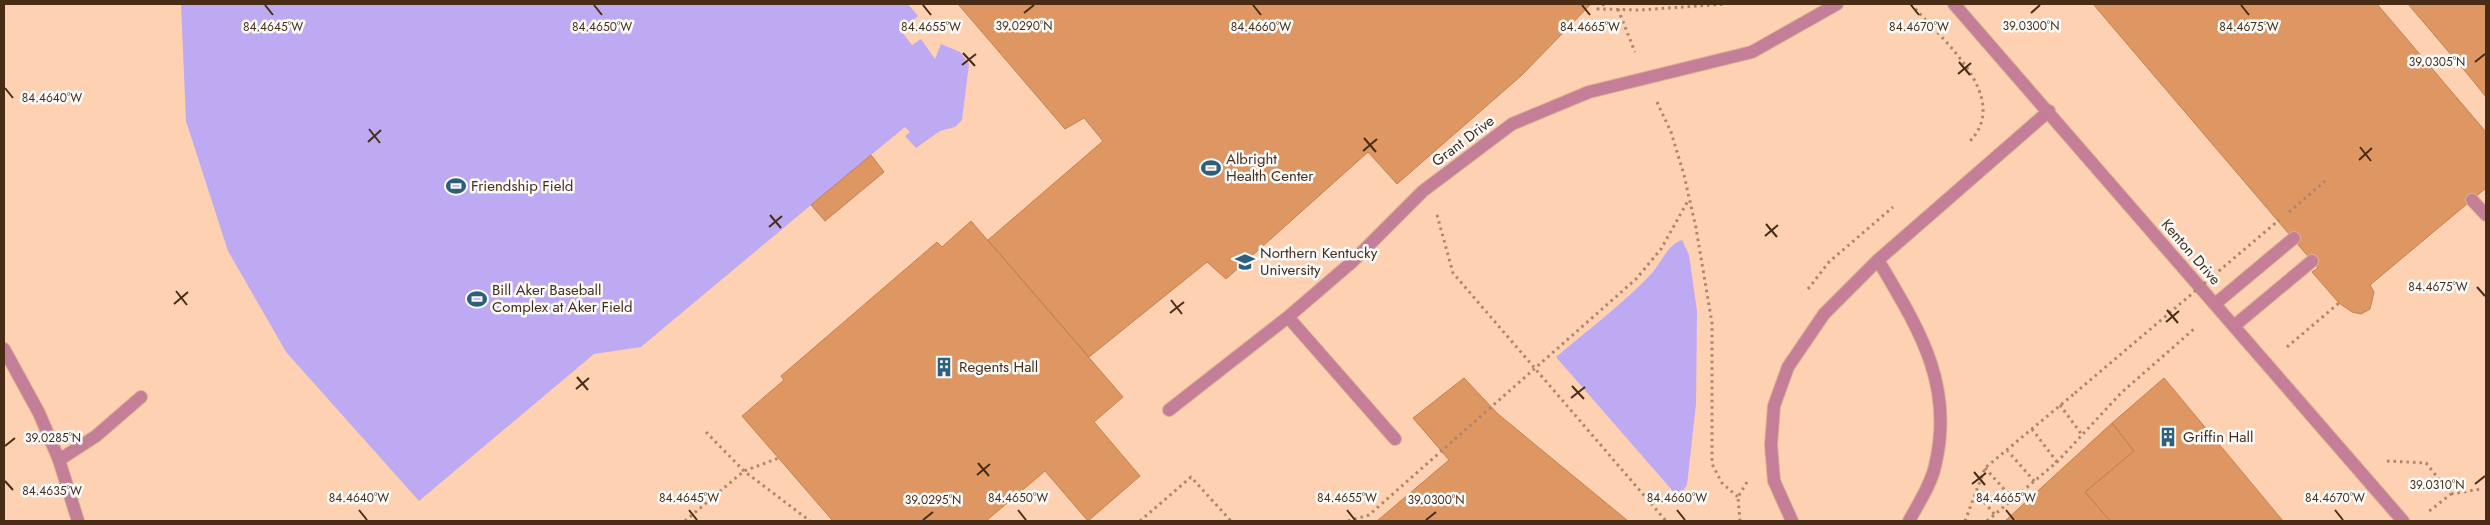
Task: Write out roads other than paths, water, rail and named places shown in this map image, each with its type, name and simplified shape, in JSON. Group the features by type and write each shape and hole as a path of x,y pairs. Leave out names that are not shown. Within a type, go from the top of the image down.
{"street":[{"name":"Grant Drive","path":"1168,410 1288,317 1352,262 1423,191 1512,124 1589,92 1646,80 1752,52 1837,4"},
{"name":"Kenton Drive","path":"1954,4 2049,111 2403,521"},
{"path":"1792,521 1786,513 1774,481 1771,444 1774,406 1788,367 1824,314 1878,260 2049,111"},
{"path":"2472,200 2486,215"},
{"path":"2215,304 2294,238"},
{"path":"1878,260 1905,307 1934,369 1942,412 1935,467 1909,521"},
{"path":"2234,326 2312,261"},
{"path":"1288,317 1394,439"},
{"path":"4,349 39,413 59,460 78,521"},
{"path":"59,460 96,436 141,397"}],"place":[{"name":"Albright Health Center","path":"1211,168"},
{"name":"Friendship Field","path":"456,186"},
{"name":"Northern Kentucky University","path":"1245,262"},
{"name":"Bill Aker Baseball Complex at Aker Field","path":"477,299"},
{"name":"Regents Hall","path":"944,367"},
{"name":"Griffin Hall","path":"2168,437"}]}
